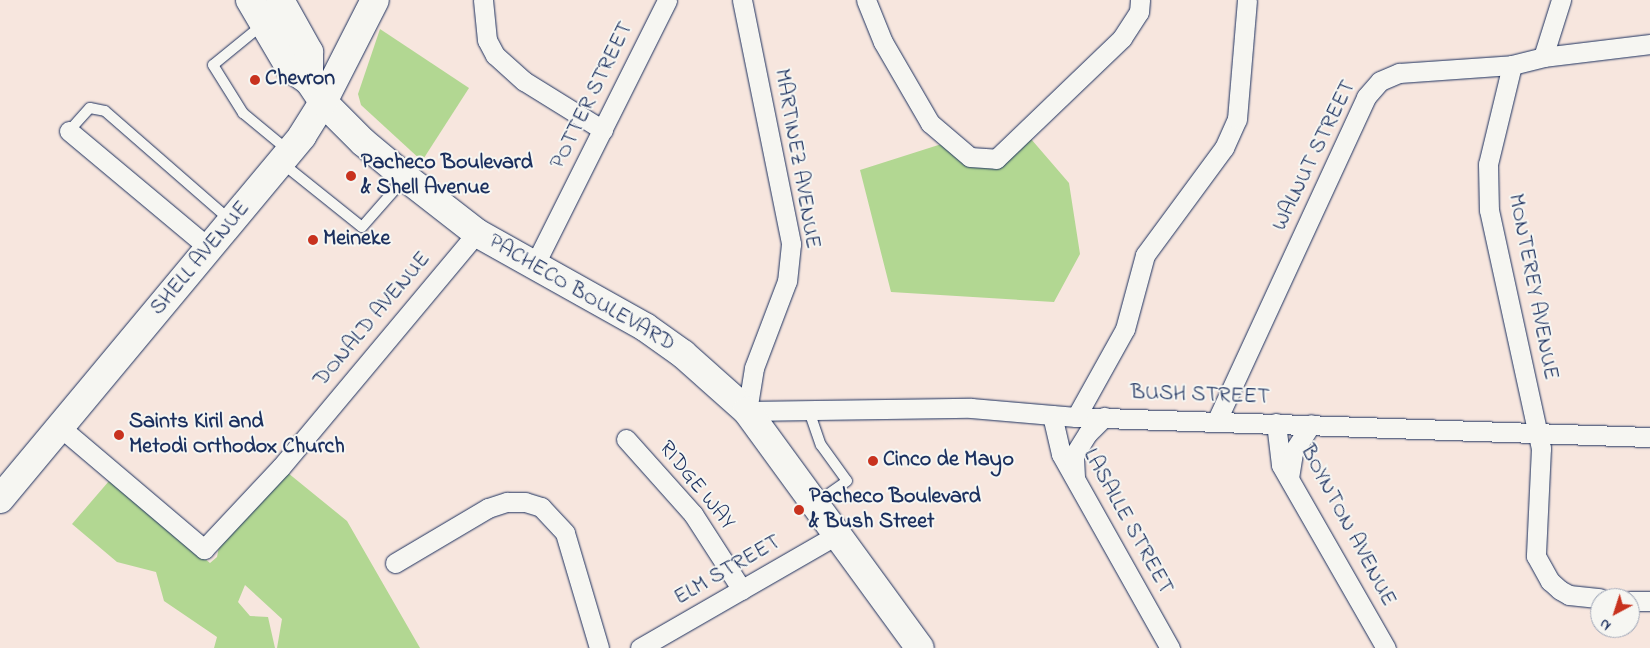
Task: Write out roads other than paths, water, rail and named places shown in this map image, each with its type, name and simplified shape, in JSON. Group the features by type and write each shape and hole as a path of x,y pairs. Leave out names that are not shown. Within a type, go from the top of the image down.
{"main road":[{"name":"PACHECO BOULEVARD","path":"250,0 262,25 290,68 316,92 363,142 405,177 477,233 645,327 683,354 747,410 920,648"},
{"path":"280,0 309,52 316,92"},
{"name":"SHELL AVENUE","path":"0,499 285,157 316,92 375,0"}],"street":[{"path":"483,0 487,40 495,55 524,81 603,130"},
{"name":"POTTER STREET","path":"534,266 666,0"},
{"name":"MARTINEZ AVENUE","path":"742,0 791,244 787,281 754,368 747,410"},
{"path":"866,0 883,42 930,123 970,157 996,159 1122,38 1139,12 1140,0"},
{"path":"1076,417 1125,328 1145,255 1224,148 1237,119 1247,0"},
{"path":"1543,57 1561,0"},
{"name":"WALNUT STREET","path":"1217,420 1366,97 1380,81 1399,73 1512,65 1543,57 1650,44"},
{"name":"MONTEREY AVENUE","path":"1512,65 1488,164 1489,210 1541,448 1536,556 1550,581 1560,590 1569,595 1590,597"},
{"path":"69,131 210,249"},
{"name":"DONALD AVENUE","path":"60,427 204,549 281,467 477,233"},
{"name":"BUSH STREET","path":"747,410 972,408 1076,417 1537,431 1650,437"},
{"name":"LASALLE STREET","path":"1052,415 1061,454 1170,648"},
{"path":"1075,481 1074,455 1088,433 1104,417"},
{"name":"BOYNTON AVENUE","path":"1276,423 1281,465 1386,648"},
{"path":"1289,478 1293,452 1310,424"},
{"name":"RIDGE WAY","path":"626,439 693,514 742,590"},
{"path":"395,563 488,508 507,502 525,502 541,508 565,533 600,648"},
{"name":"ELM STREET","path":"640,648 838,534"}],"lane":[{"path":"262,25 213,65 243,112 285,157 362,227 405,177"},
{"path":"69,131 90,108 105,111 232,222"},
{"path":"808,408 821,445 847,481 816,504"}],"place":[{"name":"Chevron","path":"255,80"},
{"name":"Pacheco Boulevard & Shell Avenue","path":"351,176"},
{"name":"Meineke","path":"313,240"},
{"name":"Saints Kiril and Metodi Orthodox Church","path":"119,435"},
{"name":"Cinco de Mayo","path":"873,461"},
{"name":"Pacheco Boulevard & Bush Street","path":"799,510"}]}
